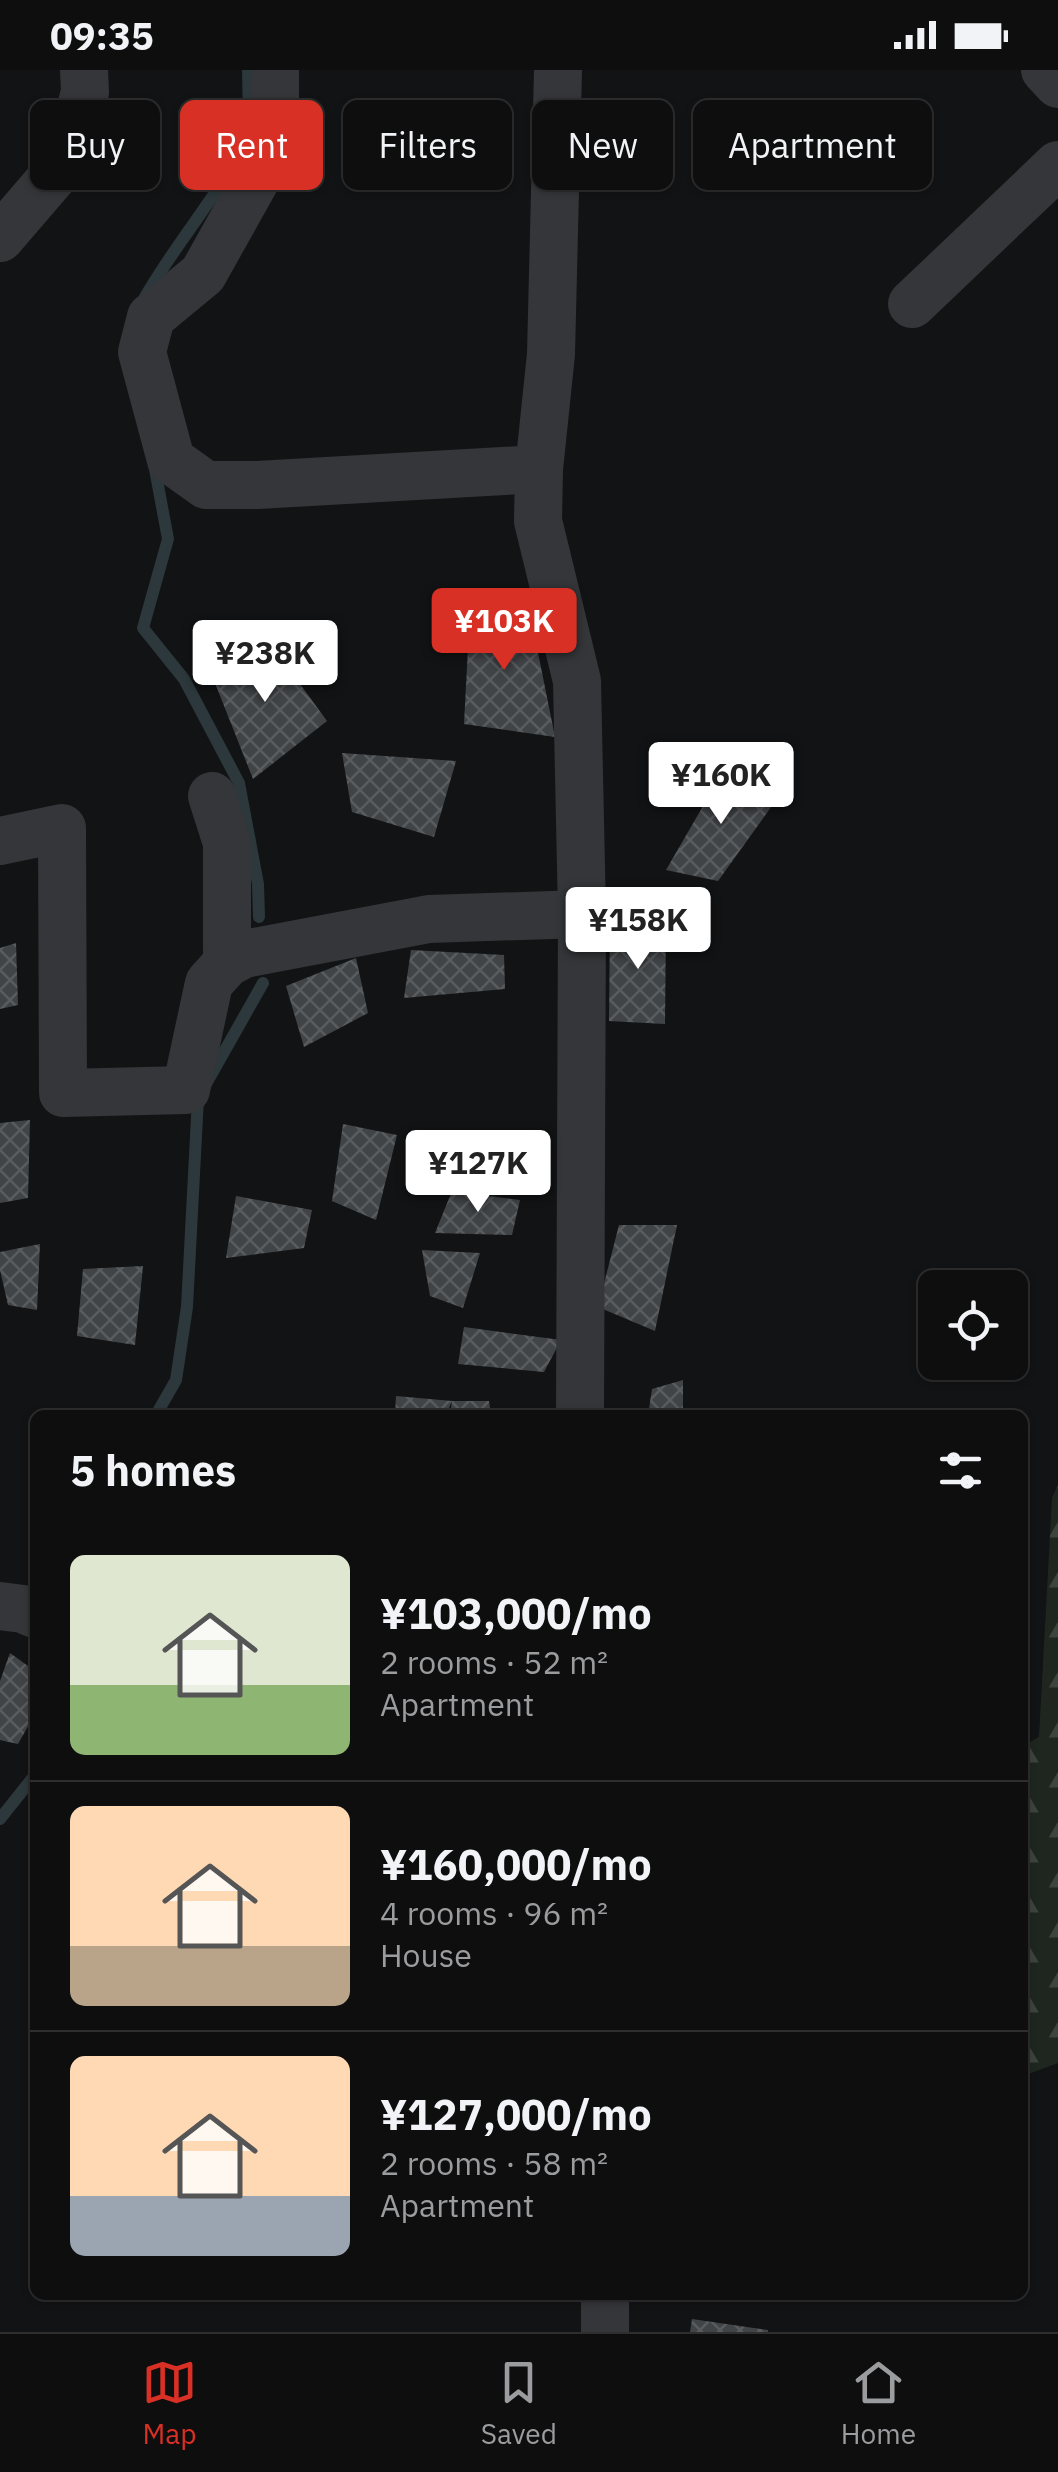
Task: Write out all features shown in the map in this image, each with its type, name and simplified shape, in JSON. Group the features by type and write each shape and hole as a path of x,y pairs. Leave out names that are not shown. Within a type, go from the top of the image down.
{"street":[{"path":"0,238 66,160 86,92 84,70"},
{"path":"276,70 276,104 256,181 203,274 151,318 142,352 171,460 206,484 257,485 539,469"},
{"path":"558,70 551,354 539,469 538,522 576,682 582,914 580,1410"},
{"path":"1045,70 1058,84"},
{"path":"912,304 1058,165"},
{"path":"212,796 228,843 227,963"},
{"path":"0,841 62,828 63,1093 186,1090 209,983 227,963 244,954 429,919 582,914"},
{"path":"0,1606 30,1612"},
{"path":"605,2300 605,2332"}],"green space":[{"path":"1058,1485 1058,2063 1028,2074 1028,1743 1039,1737 1052,1498"}],"building":[{"path":"471,591 532,623 555,737 464,724"},
{"path":"265,636 327,721 253,779 211,673"},
{"path":"342,753 456,761 434,837 352,812"},
{"path":"728,763 774,803 718,881 666,870"},
{"path":"666,920 665,1024 609,1021 610,923"},
{"path":"16,943 18,1005 0,1009 0,948"},
{"path":"411,950 504,955 505,989 404,998"},
{"path":"356,958 368,1013 304,1047 286,986"},
{"path":"30,1120 28,1198 0,1203 0,1123"},
{"path":"343,1124 397,1135 376,1220 332,1201"},
{"path":"452,1191 520,1200 512,1235 435,1233"},
{"path":"236,1196 312,1210 304,1248 226,1258"},
{"path":"619,1225 677,1225 655,1331 598,1307"},
{"path":"40,1244 37,1310 8,1305 0,1252"},
{"path":"422,1250 480,1253 463,1308 430,1296"},
{"path":"143,1266 135,1345 77,1336 83,1269"},
{"path":"464,1327 561,1340 544,1372 458,1364"},
{"path":"683,1380 683,1410 649,1410 652,1389"},
{"path":"396,1396 452,1401 448,1410 395,1410"},
{"path":"452,1401 489,1401 490,1410 451,1410"},
{"path":"10,1653 30,1667 30,1723 18,1744 0,1740 0,1681"},
{"path":"692,2319 768,2330 768,2332 690,2332"}],"waterway":[{"path":"248,70 249,100"},
{"path":"145,297 217,190"},
{"path":"154,464 168,539 143,628 184,679 239,783 258,884 259,917"},
{"path":"159,1410 176,1380 187,1307 198,1098 263,983"},
{"path":"0,1819 30,1781"}]}
